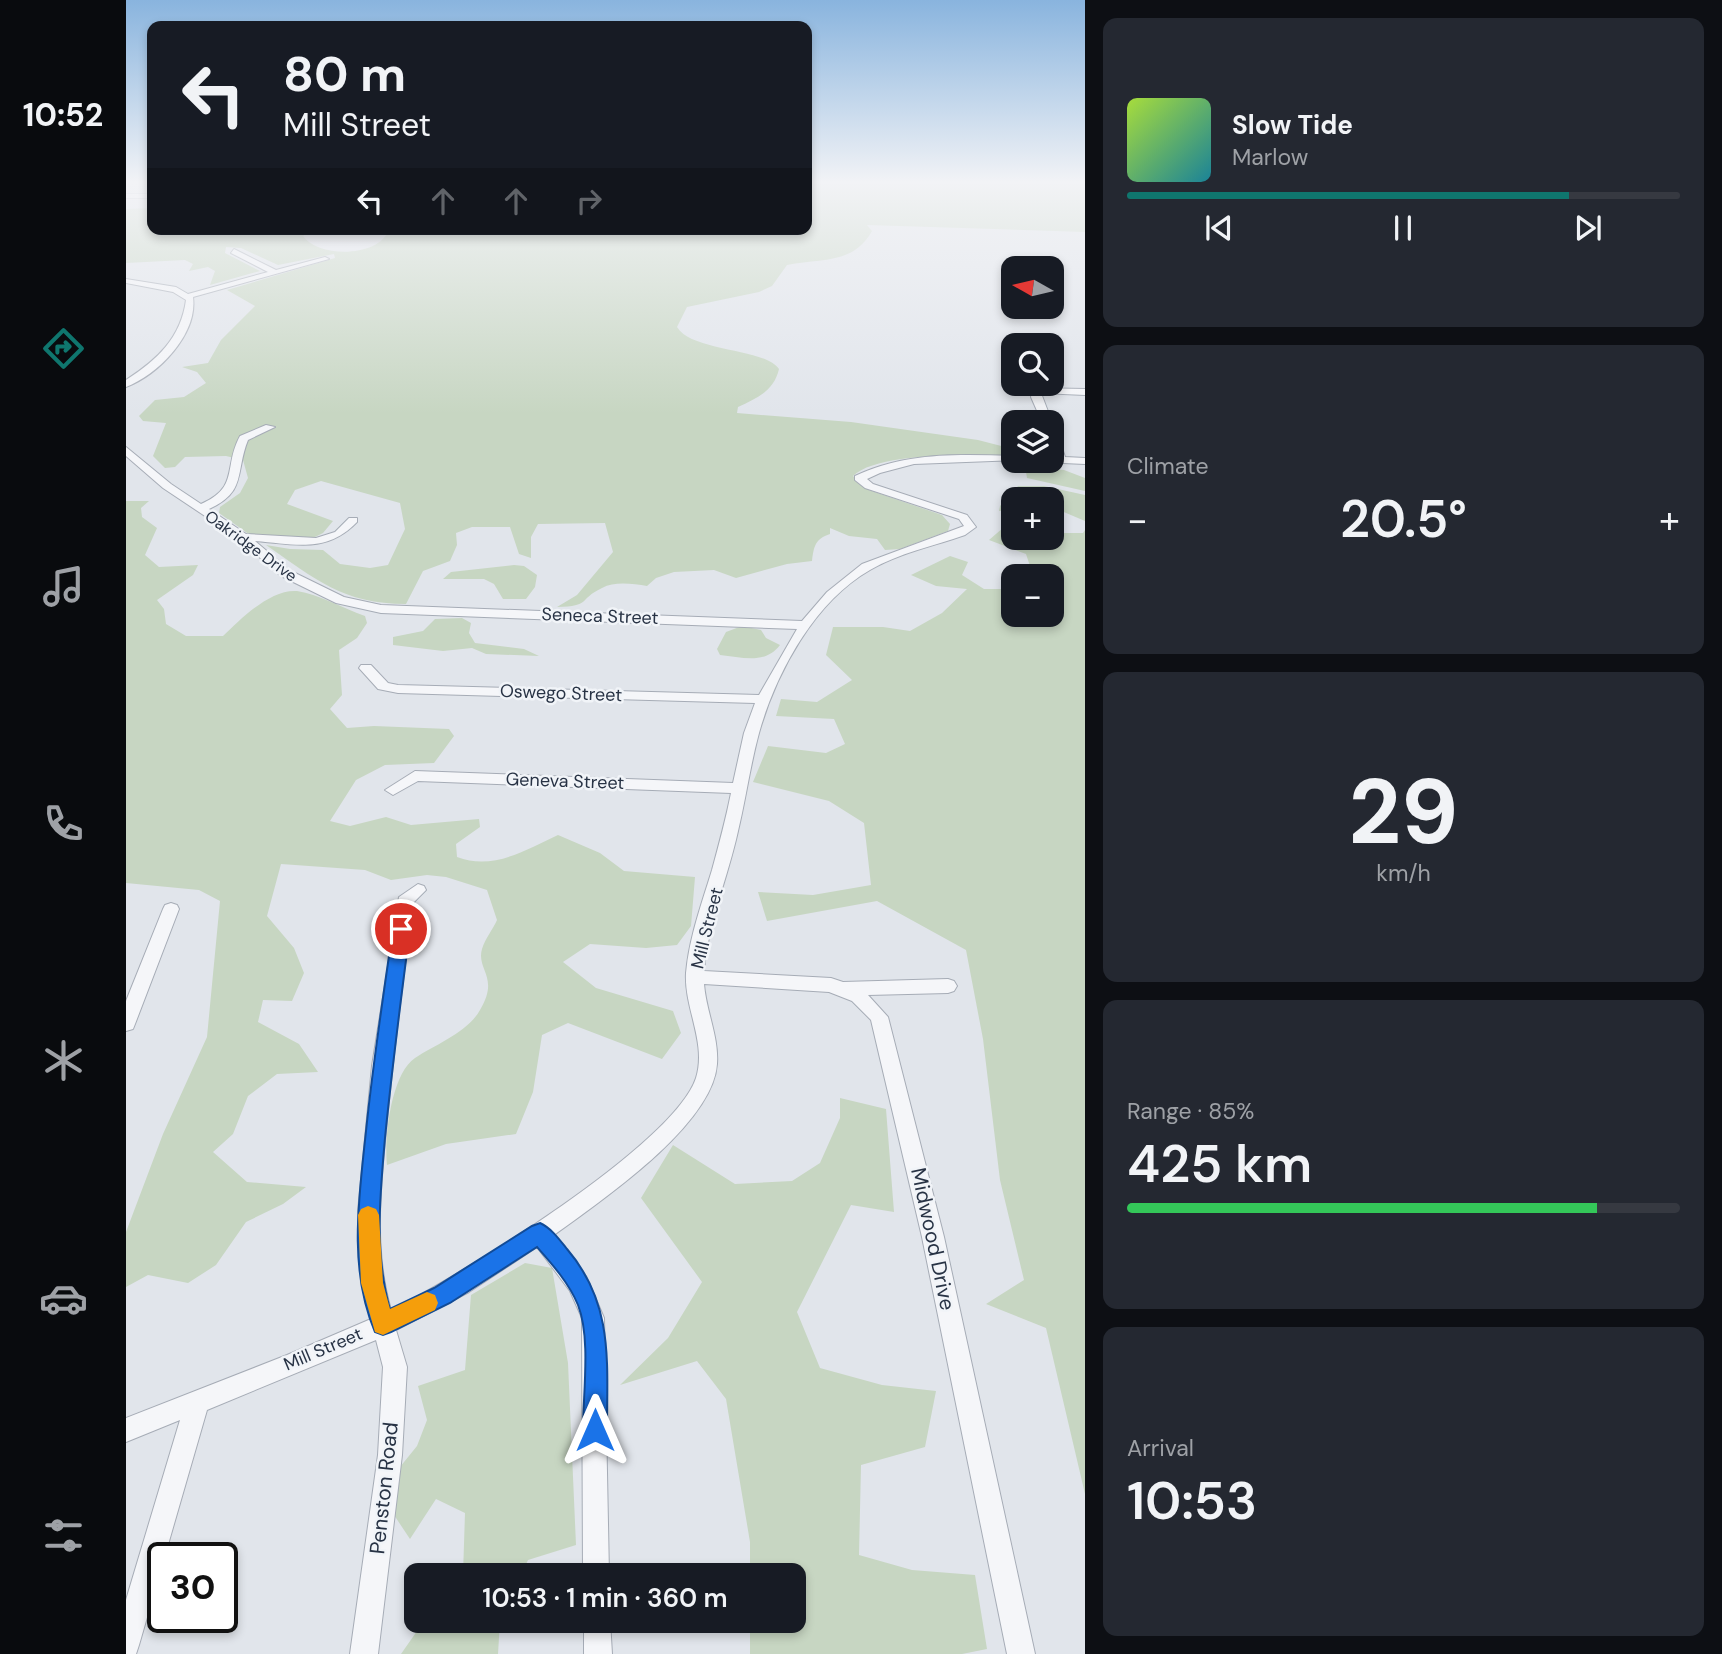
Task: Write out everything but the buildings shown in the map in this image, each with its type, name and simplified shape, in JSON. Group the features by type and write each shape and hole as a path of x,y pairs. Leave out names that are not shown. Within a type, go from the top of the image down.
{"street":[{"path":"250,259 274,272"},
{"path":"126,281 176,290 189,296 326,260"},
{"path":"126,384 163,358 179,337 190,308 189,296"},
{"path":"1042,410 1036,397 1039,389 1085,392"},
{"path":"199,509 227,496 234,483 244,439 270,427"},
{"name":"Oakridge Drive","path":"126,450 167,486 243,537 285,573 310,587 355,605 392,609"},
{"name":"Mill Street","path":"126,1430 383,1324 442,1295 540,1233 640,1156 697,1096 709,1068 709,1051 697,1002 695,977 741,788 746,757 765,699 780,667 828,598 866,566 961,533 970,527 965,518 954,513 869,486 859,478 890,467 942,458 1001,459"},
{"path":"1064,461 1085,461"},
{"path":"243,537 317,542 339,534 353,520"},
{"name":"Seneca Street","path":"392,609 807,625"},
{"name":"Oswego Street","path":"366,668 383,686 398,689 765,699"},
{"name":"Geneva Street","path":"393,790 415,776 741,788"},
{"name":"Penston Road","path":"364,1654 390,1455 395,1367 372,1283 368,1211 382,1066 405,901 418,890"},
{"path":"126,1024 171,909"},
{"name":"Midwood Drive","path":"695,977 777,980 844,988 870,1006 879,1017 886,1033 933,1237 1021,1654"},
{"path":"844,988 948,986"},
{"path":"540,1233 565,1263 589,1303 593,1318 596,1563"},
{"path":"126,1645 198,1401"},
{"path":"597,1633 598,1654"}],"green space":[{"path":"126,259 237,259 260,271 210,285 215,271 208,267 189,271 193,264 185,260 126,263"},
{"path":"265,259 308,259 278,265"},
{"path":"331,259 827,259 787,265 772,286 759,292 687,307 677,327 685,335 712,346 759,357 779,369 769,388 738,407 737,413 851,422 978,440 1001,446 1001,456 905,458 866,468 853,476 869,490 942,515 950,524 948,531 900,549 885,550 877,539 849,536 830,528 830,534 816,544 812,561 787,564 736,578 714,570 674,572 656,578 647,586 613,584 594,592 580,604 557,607 577,595 613,552 605,523 538,524 531,537 531,558 519,554 510,527 472,527 456,533 457,545 450,561 423,571 406,604 364,600 315,579 266,545 323,550 340,564 370,568 388,565 405,529 400,503 321,481 295,490 287,504 333,521 323,533 311,539 250,535 219,513 220,507 240,493 248,478 243,460 226,456 185,457 175,467 165,468 153,456 166,423 143,421 139,416 155,400 184,397 206,383 197,372 182,367 208,363 221,340 255,306 227,290"},
{"path":"1064,470 1085,478 1085,491 1027,478 1026,473 1064,473"},
{"path":"1064,490 1085,495 1085,521 1064,512"},
{"path":"126,501 149,501 141,508 142,517 157,528 145,555 159,567 198,565 193,575 157,600 164,609 166,624 186,636 223,636 257,606 277,595 297,591 323,598 365,616 367,623 357,638 339,650 342,695 330,709 347,728 374,726 449,729 454,736 434,763 385,765 356,780 330,821 350,826 386,817 411,825 479,819 480,827 456,844 457,857 483,862 496,860 558,835 600,853 624,871 695,877 691,926 677,945 646,948 590,944 563,962 596,988 673,1011 681,1033 662,1059 568,1023 542,1035 533,1092 516,1134 446,1144 387,1165 391,1107 400,1078 407,1066 467,1025 486,999 488,982 481,956 497,920 487,890 446,877 427,875 391,880 365,870 281,864 267,916 294,948 304,973 292,1001 263,1000 258,1022 299,1044 318,1072 277,1074 248,1096 233,1134 213,1152 247,1182 306,1187 283,1204 246,1222 216,1265 188,1283 148,1275 126,1287 126,1232 163,1134 207,1037 220,901 199,890 126,883"},
{"path":"1001,530 1001,545 989,540"},
{"path":"1085,530 1085,1494 1046,1328 986,1304 1024,1280 1000,1180 983,1039 966,950 877,901 767,921 758,892 813,895 871,885 864,823 829,801 753,782 768,746 826,753 845,744 834,719 776,716 781,699 817,702 852,680 826,655 833,627 883,627 910,631 942,613 967,589 936,586 911,575 950,556 968,562 962,575 984,589 1001,589 1001,627 1064,627 1064,564 1029,564 1026,554 1015,550 1064,550 1064,533 1083,533"},
{"path":"524,566 537,575 535,587 526,599 503,599 494,584 484,579 443,579 451,572"},
{"path":"462,618 471,623 469,633 475,643 524,649 539,656 486,654 472,648 443,651 393,645 393,637 423,631 435,619"},
{"path":"742,626 761,630 766,638 780,645 760,657 720,655 717,649 726,632"},
{"path":"840,1098 886,1109 894,1212 851,1205 797,1312 820,1368 882,1385 936,1391 925,1447 861,1465 859,1555 912,1570 975,1575 987,1649 962,1654 750,1654 750,1633 806,1633 806,1563 750,1563 750,1542 726,1399 697,1361 620,1385 668,1338 702,1282 641,1198 673,1145 735,1184 792,1181 820,1163 840,1118"},
{"path":"525,1263 552,1268 568,1363 576,1545 528,1560 527,1563 463,1563 465,1513 436,1499 410,1539 394,1515 400,1467 417,1446 427,1420 418,1386 465,1370 471,1295"},
{"path":"416,1633 499,1633 498,1654 401,1654"}],"slow traffic":[{"path":"368,1215 368,1253 372,1283 383,1324 427,1303"}],"route":[{"path":"401,929 382,1066 368,1211 368,1253 372,1283 383,1324 442,1295 540,1233 565,1263 589,1303 595,1337 595,1430"}]}
